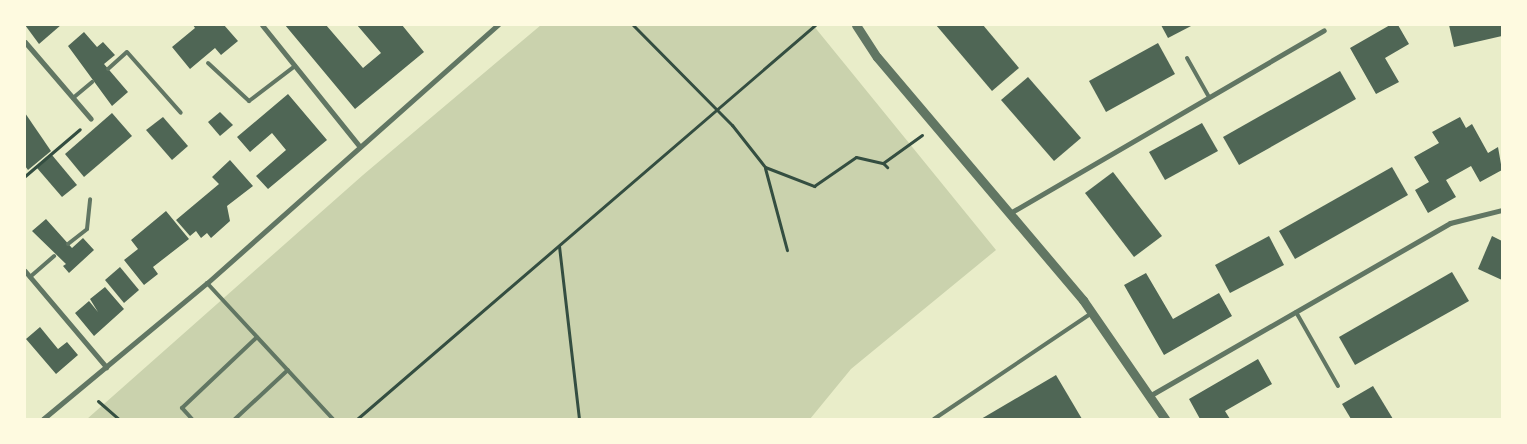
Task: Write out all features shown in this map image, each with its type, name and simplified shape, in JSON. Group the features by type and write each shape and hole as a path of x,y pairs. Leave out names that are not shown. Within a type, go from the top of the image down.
{"street":[{"path":"262,25 360,147"},
{"path":"43,419 207,282 498,25"},
{"path":"856,25 935,126 1010,212 1092,313 1151,395 1165,419"},
{"path":"1010,212 1324,30"},
{"path":"25,42 91,119"},
{"path":"1151,395 1450,223 1502,210"},
{"path":"25,271 106,367"}],"lane":[{"path":"108,69 127,52 181,113"},
{"path":"1187,58 1209,97"},
{"path":"208,62 249,101 295,66"},
{"path":"73,98 92,82"},
{"path":"68,244 87,229 90,199"},
{"path":"30,277 54,256"},
{"path":"207,282 333,419"},
{"path":"1296,312 1338,386"},
{"path":"934,419 1092,313"},
{"path":"192,419 182,408 257,337"},
{"path":"235,419 288,370"}],"path":[{"path":"633,25 716,110 765,167 787,250"},
{"path":"357,419 814,25"},
{"path":"25,176 91,119"},
{"path":"883,163 935,126"},
{"path":"765,167 814,186 856,157 883,163 887,167"},
{"path":"559,246 579,419"},
{"path":"98,402 119,419"}],"green space":[{"path":"541,25 813,25 996,250 851,369 810,419 87,419 363,175"}],"building":[{"path":"25,25 61,25 39,44"},
{"path":"193,25 224,25 238,41 221,55 215,48 190,69 172,47 195,28"},
{"path":"285,25 326,25 363,68 381,53 357,25 402,25 424,52 355,109"},
{"path":"936,25 983,25 1019,68 992,91"},
{"path":"1161,25 1193,25 1168,38"},
{"path":"1390,25 1398,25 1409,44 1385,58 1399,82 1376,94 1350,48"},
{"path":"1449,25 1502,25 1502,36 1454,47"},
{"path":"84,32 97,47 103,42 115,55 104,64 128,92 112,106 68,46"},
{"path":"1158,43 1175,74 1106,112 1089,81"},
{"path":"1340,71 1356,99 1239,165 1223,137"},
{"path":"1028,77 1081,138 1054,161 1001,100"},
{"path":"288,94 327,140 268,189 256,176 286,150 272,133 250,152 237,137"},
{"path":"220,112 233,125 220,136 208,122"},
{"path":"25,113 51,151 28,170 25,166"},
{"path":"112,113 132,136 84,177 65,154"},
{"path":"163,117 188,146 172,160 146,130"},
{"path":"1460,117 1466,128 1472,124 1488,153 1498,147 1502,170 1480,182 1471,166 1446,180 1456,197 1428,213 1415,190 1429,182 1414,157 1439,143 1432,132"},
{"path":"1202,123 1218,151 1165,180 1149,152"},
{"path":"52,155 77,185 62,197 37,168"},
{"path":"230,160 253,186 227,206 230,221 211,238 207,233 201,238 196,231 190,236 176,220 219,184 212,177"},
{"path":"1392,167 1408,195 1295,259 1279,231"},
{"path":"1113,172 1162,236 1134,257 1085,193"},
{"path":"166,211 189,239 153,267 158,274 144,285 124,260 138,249 131,240"},
{"path":"46,219 72,248 83,238 94,250 69,273 63,266 66,264 32,231"},
{"path":"1269,236 1284,265 1230,293 1215,265"},
{"path":"1492,236 1502,241 1502,280 1478,269"},
{"path":"120,267 139,290 124,303 105,280"},
{"path":"1452,272 1469,301 1355,365 1339,337"},
{"path":"1146,273 1173,319 1219,293 1232,316 1164,355 1124,285"},
{"path":"105,287 124,309 94,336 75,313 89,301 98,312 90,299"},
{"path":"40,327 58,349 67,342 78,355 56,374 26,339"},
{"path":"1258,359 1272,384 1225,411 1230,419 1200,419 1189,399"},
{"path":"1056,375 1082,419 981,419"},
{"path":"1373,386 1393,419 1351,419 1342,404"}]}
